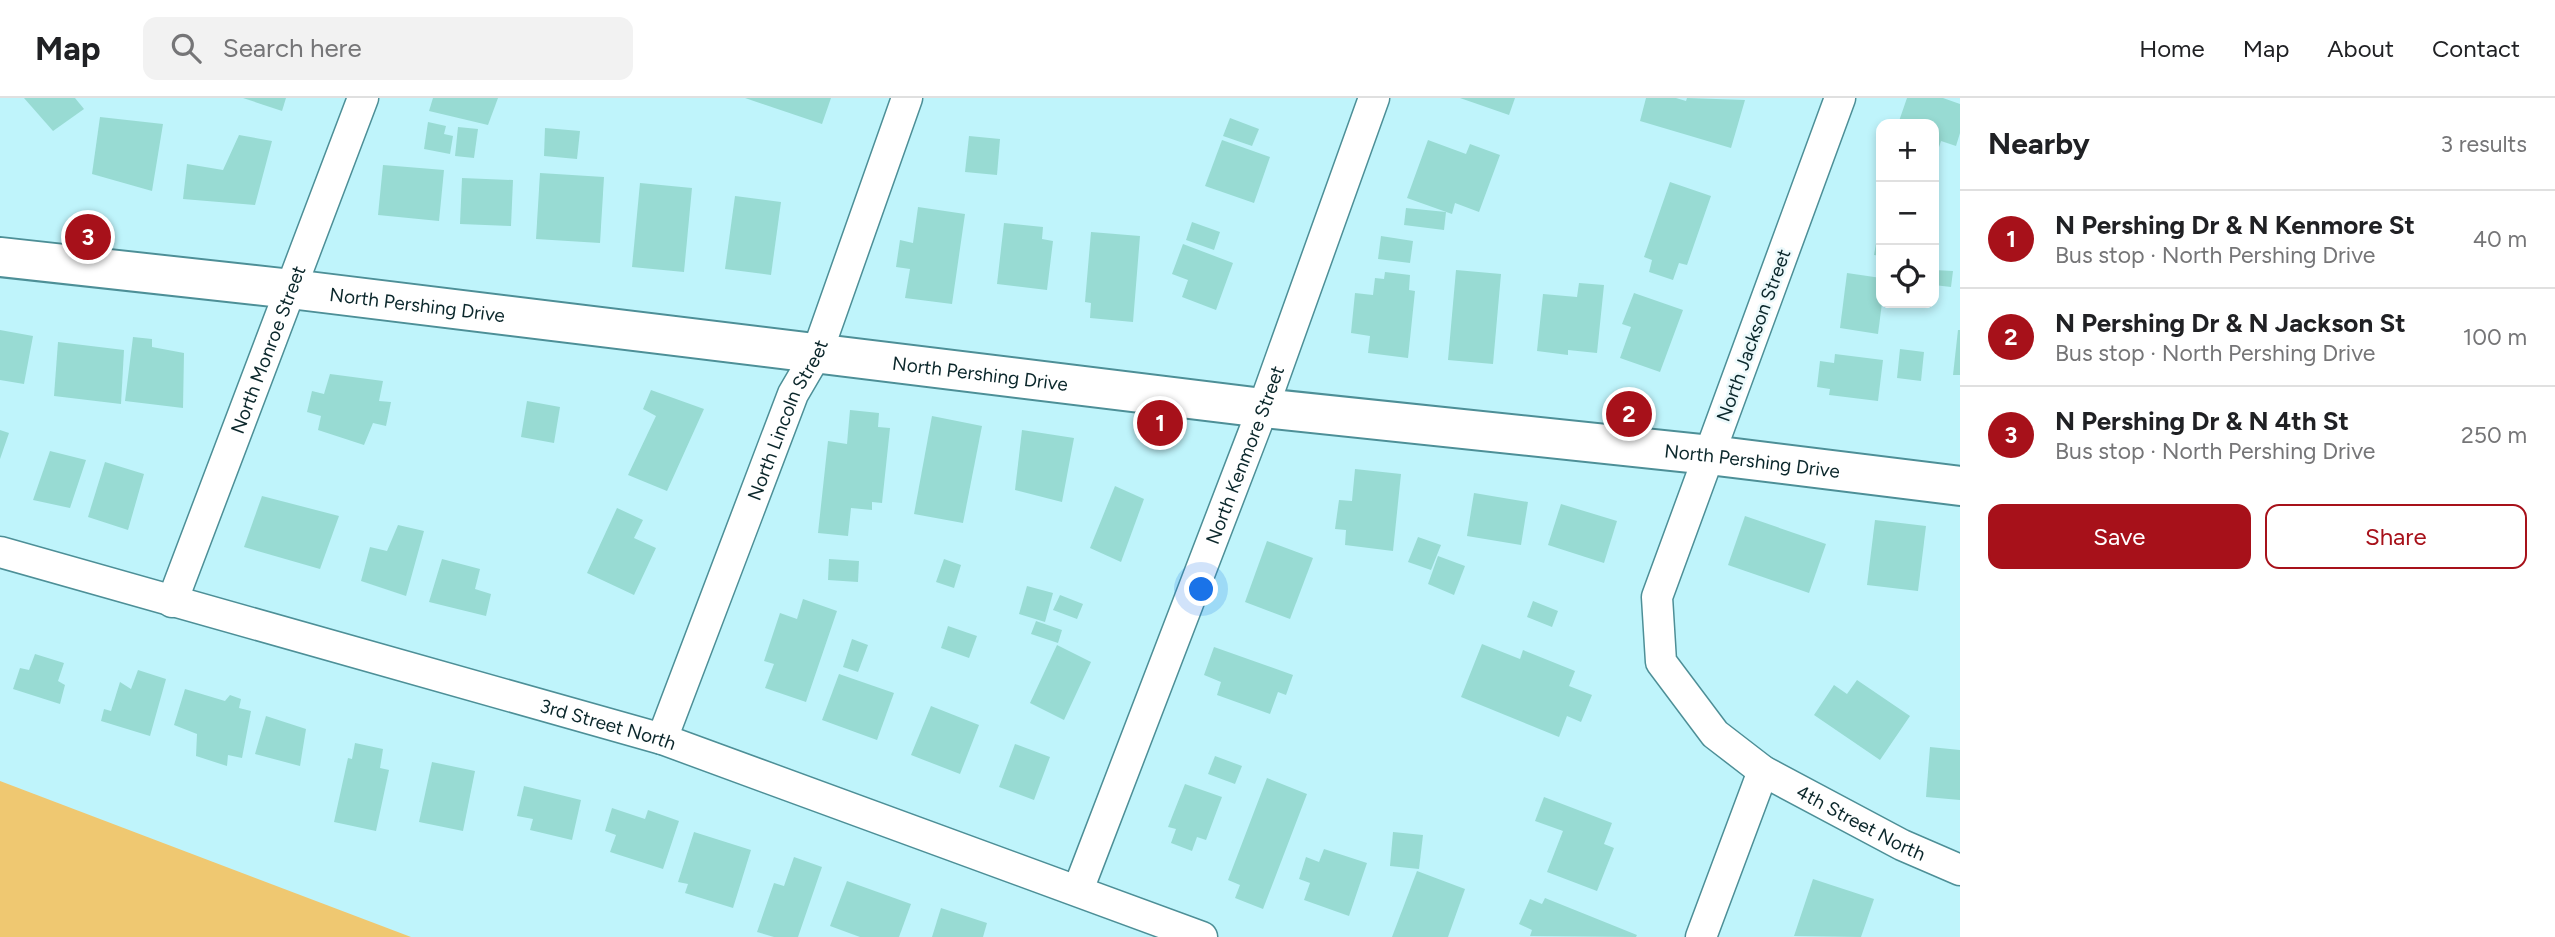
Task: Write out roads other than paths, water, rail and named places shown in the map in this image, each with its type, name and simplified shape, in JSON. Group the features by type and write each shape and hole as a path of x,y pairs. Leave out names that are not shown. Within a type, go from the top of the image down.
{"street":[{"name":"North Monroe Street","path":"172,603 363,98"},
{"name":"North Lincoln Street","path":"662,739 793,394 817,353 907,98"},
{"name":"North Kenmore Street","path":"1077,890 1263,408 1374,98"},
{"name":"North Jackson Street","path":"1763,771 1715,734 1661,662 1657,597 1840,98"},
{"name":"North Pershing Drive","path":"0,257 291,289 1263,408 1960,486"},
{"name":"3rd Street North","path":"0,552 172,603 662,739 1202,937"},
{"name":"4th Street North","path":"1763,771 1902,845 1960,870"},
{"path":"1701,937 1763,771"}],"place":[{"name":"N Pershing Dr & N 4th St","path":"88,237"},
{"name":"N Pershing Dr & N Jackson St","path":"1629,414"},
{"name":"N Pershing Dr & N Kenmore St","path":"1160,423"}]}
